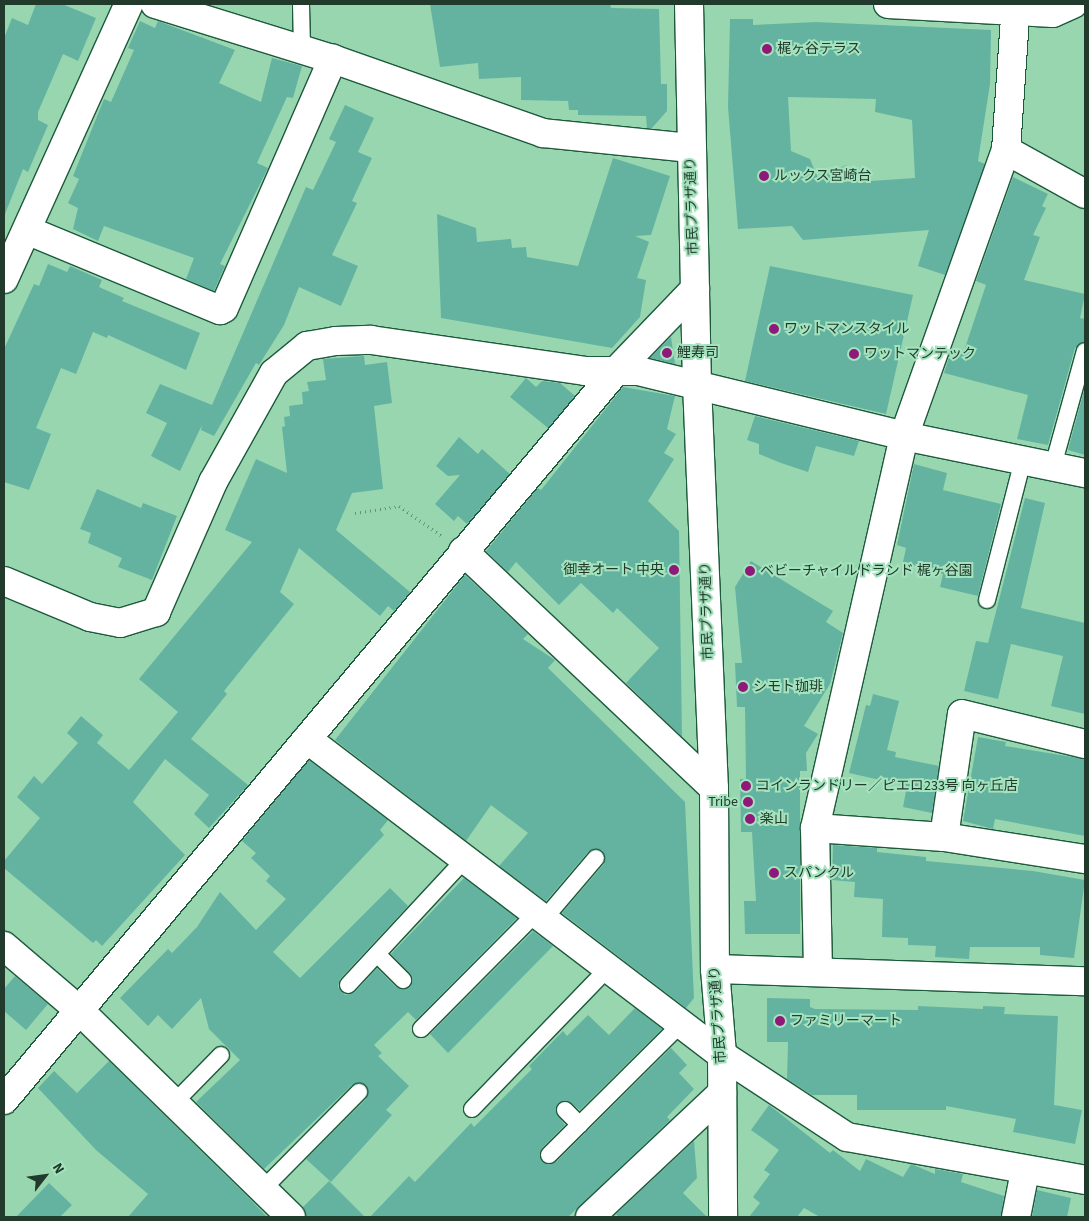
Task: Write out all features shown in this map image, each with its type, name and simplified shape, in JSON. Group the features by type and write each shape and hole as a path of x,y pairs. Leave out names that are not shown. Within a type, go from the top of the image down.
{"street":[{"path":"4,279 29,231 129,4"},
{"path":"155,4 333,59 543,133 690,148"},
{"name":"市民プラザ通り","path":"689,4 690,148 697,384 714,788 715,969 722,1055 723,1217"},
{"path":"888,4 1016,7 1053,13 1073,4"},
{"path":"818,971 816,828 904,436 1006,150 1016,7"},
{"path":"29,231 220,310 224,308 333,59"},
{"path":"1006,150 1085,194"},
{"path":"4,1100 616,371 695,289"},
{"path":"4,581 90,617 120,623 156,612 213,482 244,424 274,374 306,346 371,340 585,371 638,371 904,436 1085,473"},
{"path":"463,551 714,788"},
{"path":"944,837 962,714 1085,744"},
{"path":"307,738 722,1055 847,1137 914,1146 1025,1171 1085,1180"},
{"path":"816,828 944,837 1085,859"},
{"path":"4,946 79,1010 290,1217"},
{"path":"715,969 1085,981"},
{"path":"590,1217 722,1093"},
{"path":"1016,1217 1025,1171"}],"lane":[{"path":"301,4 302,49"},
{"path":"1053,466 1085,351"},
{"path":"987,600 1023,460"},
{"path":"421,1029 540,916 596,858"},
{"path":"348,985 465,859"},
{"path":"377,954 403,980"},
{"path":"472,1109 608,968"},
{"path":"549,1155 681,1024"},
{"path":"174,1103 221,1055"},
{"path":"262,1190 359,1092"},
{"path":"565,1110 580,1125"}],"path":[{"path":"355,513 399,506 463,551"}],"building":[{"path":"36,4 62,4 96,18 78,61 63,54 38,112 38,120 48,125 28,172 23,169 5,214 4,38 12,18 28,25"},
{"path":"430,4 610,4 611,8 659,9 661,84 667,84 667,111 652,128 647,128 646,116 578,115 578,110 569,110 568,101 521,100 521,77 479,79 478,63 440,67"},
{"path":"730,19 753,19 753,25 816,22 991,30 990,84 978,161 985,164 945,275 918,266 929,230 803,240 792,226 738,229 728,107","holes":["788,97 876,99 875,112 912,120 915,178 856,182 846,165 818,178 810,159 791,151"]},
{"path":"140,21 155,28 158,21 235,50 219,83 261,102 272,58 302,66 293,98 287,97 257,163 268,168 220,264 225,266 214,291 186,279 194,258 104,226 98,241 73,229 78,208 68,203 79,179 73,176 104,99 111,102 134,50 128,48"},
{"path":"345,105 374,118 358,152 372,158 352,201 357,203 332,255 358,266 341,306 299,287 284,325 259,365 256,363 214,436 201,430 202,425 180,471 151,456 167,423 146,413 160,384 212,405 306,187 313,190 336,142 329,139"},
{"path":"613,158 670,176 651,235 635,236 649,242 637,278 646,280 640,317 612,348 441,318 437,214 476,228 477,242 511,239 512,248 526,247 527,257 578,266"},
{"path":"1013,177 1048,194 1042,206 1046,208 1033,235 1040,237 1024,280 1085,294 1080,318 1085,319 1085,341 1075,348 1048,445 1017,439 1028,395 944,373 952,348 964,351 986,285 976,281"},
{"path":"48,264 67,272 70,266 102,280 99,287 124,298 122,301 200,333 186,370 108,335 107,338 93,332 76,374 61,368 36,428 51,434 29,490 4,482 4,349 34,284 39,286"},
{"path":"770,266 913,295 886,414 745,381"},
{"path":"671,337 675,364 650,358"},
{"path":"364,356 365,365 387,362 392,403 374,406 383,489 352,493 336,530 410,592 394,611 388,606 380,616 299,548 280,592 294,604 224,691 227,694 191,739 248,785 209,828 194,814 209,795 165,759 133,802 185,855 102,946 96,940 93,943 4,868 4,861 40,818 17,797 34,776 42,784 78,743 67,733 81,716 103,735 97,743 129,770 178,712 139,679 252,542 225,530 256,459 287,473 282,427 285,426 284,417 290,416 289,406 303,404 302,392 309,391 307,382 326,380 323,359"},
{"path":"526,378 536,387 542,381 560,383 575,396 548,428 510,397"},
{"path":"623,387 675,396 667,429 676,434 664,453 674,459 648,501 679,531 682,737 626,683 659,648 617,608 613,613 581,583 559,605 516,562 508,572 486,551 538,488 541,490"},
{"path":"1085,387 1085,455 1068,450"},
{"path":"755,416 859,441 854,456 816,446 808,472 759,454 759,444 747,440"},
{"path":"459,437 478,454 482,449 510,474 467,524 458,516 454,521 435,504 460,475 448,476 436,466"},
{"path":"914,464 947,473 943,490 1001,504 978,596 940,587 943,574 903,562 906,548 897,545"},
{"path":"97,489 141,508 143,503 177,516 152,580 118,567 122,558 88,543 91,533 80,529"},
{"path":"1025,498 1045,503 1021,608 1085,623 1085,714 1051,706 1063,656 1011,644 998,699 964,691 976,641 988,643"},
{"path":"751,561 833,611 826,622 843,633 830,684 804,726 818,734 806,753 807,771 800,771 800,934 745,934 744,901 756,901 752,832 741,832 740,779 746,779 745,707 737,707 735,663 742,663 735,587"},
{"path":"465,575 528,634 523,639 555,660 548,668 685,802 694,998 686,1008 562,913 604,864 602,850 588,852 546,901 499,866 528,833 491,805 466,841 335,740"},
{"path":"873,694 899,701 887,750 896,752 895,757 939,766 932,813 903,807 907,786 849,773 866,705 870,706"},
{"path":"978,737 1006,742 1005,746 1085,759 1085,836 995,819 993,829 963,821"},
{"path":"309,760 388,820 380,830 384,835 273,952 300,978 390,888 408,906 340,979 338,987 345,995 355,992 377,968 396,987 410,987 412,977 391,954 464,878 517,918 416,1020 408,1012 374,1045 382,1053 378,1056 409,1086 386,1110 392,1115 331,1182 306,1159 366,1099 366,1085 352,1085 264,1169 196,1102 240,1060 209,1029 201,998 172,1029 158,1015 148,1026 120,998 168,949 172,953 197,927 220,892 256,930 286,899 266,881 270,876 251,858 256,853 242,841"},
{"path":"833,845 877,848 877,852 926,857 926,861 1033,871 1085,880 1074,958 1040,955 1040,947 970,947 969,959 935,957 936,946 908,945 908,938 882,937 883,899 854,897 855,882 832,880"},
{"path":"533,931 553,946 448,1053 430,1034"},
{"path":"15,976 48,1004 26,1030 4,1011 4,989"},
{"path":"767,998 810,999 810,1007 815,1009 918,1010 918,1006 983,1009 983,1006 1005,1007 1004,1014 1058,1016 1054,1105 1082,1110 1075,1144 1013,1132 1016,1119 946,1106 946,1110 857,1110 857,1095 812,1095 787,1079 788,1042 767,1042"},
{"path":"635,1008 662,1029 580,1110 568,1101 558,1103 556,1113 565,1125 542,1148 542,1162 556,1162 671,1048 687,1065 679,1073 694,1089 667,1117 670,1120 568,1217 370,1217 409,1176 415,1182 471,1123 474,1127 532,1069 529,1066 563,1031 567,1036 588,1015 609,1035"},
{"path":"109,1061 267,1217 128,1217 148,1194 96,1150 38,1088 54,1071 77,1093"},
{"path":"769,1105 830,1153 833,1150 860,1171 866,1159 903,1177 911,1164 935,1174 935,1169 963,1174 961,1182 1004,1196 1001,1217 820,1217 804,1208 797,1217 749,1217 760,1203 753,1197 770,1174 764,1170 779,1150 751,1130"},
{"path":"694,1141 697,1178 683,1193 707,1217 619,1217 616,1214"},
{"path":"329,1181 365,1217 306,1217 303,1207"},
{"path":"49,1183 72,1205 60,1217 16,1217"},
{"path":"1037,1190 1071,1198 1067,1217 1032,1217"}],"place":[{"name":"梶ヶ谷テラス","path":"767,49"},
{"name":"ルックス宮崎台","path":"764,176"},
{"name":"ワットマンスタイル","path":"774,329"},
{"name":"鯉寿司","path":"667,353"},
{"name":"ワットマンテック","path":"854,354"},
{"name":"御幸オート 中央","path":"674,570"},
{"name":"ベビーチャイルドランド 梶ヶ谷園","path":"750,571"},
{"name":"シモト珈琲","path":"743,687"},
{"name":"コインランドリー／ピエロ233号 向ヶ丘店","path":"746,786"},
{"name":"Tribe","path":"748,802"},
{"name":"楽山","path":"750,819"},
{"name":"スパンクル","path":"774,873"},
{"name":"ファミリーマート","path":"780,1021"}]}
